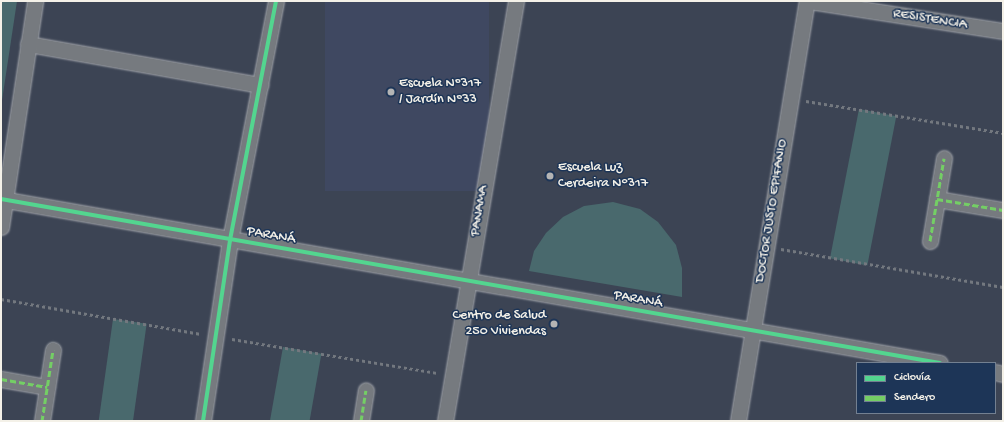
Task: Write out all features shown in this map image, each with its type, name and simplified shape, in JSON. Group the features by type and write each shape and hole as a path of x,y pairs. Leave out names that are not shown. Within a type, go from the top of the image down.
{"street":[{"path":"1,227 3,200 35,1"},
{"path":"203,421 230,240 276,1"},
{"name":"PANAMA","path":"445,421 467,282 516,1"},
{"name":"RESISTENCIA","path":"808,1 1003,31"},
{"name":"DOCTOR JUSTO EPIFANIO","path":"738,421 808,1"},
{"path":"28,44 260,85"},
{"path":"930,241 944,158"},
{"name":"PARANÁ","path":"3,200 467,282 934,362"},
{"path":"937,200 1003,210"},
{"path":"42,421 53,350"},
{"path":"1,379 47,387"},
{"path":"361,421 366,390"}],"path":[{"path":"791,98 1003,133"},
{"path":"766,247 1003,287"},
{"path":"1,300 452,376"}],"shaded area":[{"name":"Escuela Nº317 / Jardín Nº33","path":"325,1 489,1 489,191 325,191"}],"green space":[{"path":"1,1 17,1 1,107"},
{"path":"859,109 896,116 867,265 830,258"},
{"path":"613,202 640,209 658,222 676,245 682,268 682,297 529,271 534,251 546,233 563,217 584,206"},
{"path":"113,319 147,324 133,421 99,421"},
{"path":"283,347 321,354 310,421 270,421"}],"marked path":[{"path":"930,241 944,158"},
{"path":"937,199 1003,210"},
{"path":"42,421 53,350"},
{"path":"1,379 47,387"},
{"path":"361,421 366,390"}],"cycle path":[{"path":"203,421 230,240 276,1"},
{"path":"1,199 934,362"}],"place":[{"name":"Escuela Nº317 / Jardín Nº33","path":"391,92"},
{"name":"Escuela Luz Cerdeira N°317","path":"550,176"},
{"name":"Centro de Salud 250 Viviendas","path":"554,324"}]}
